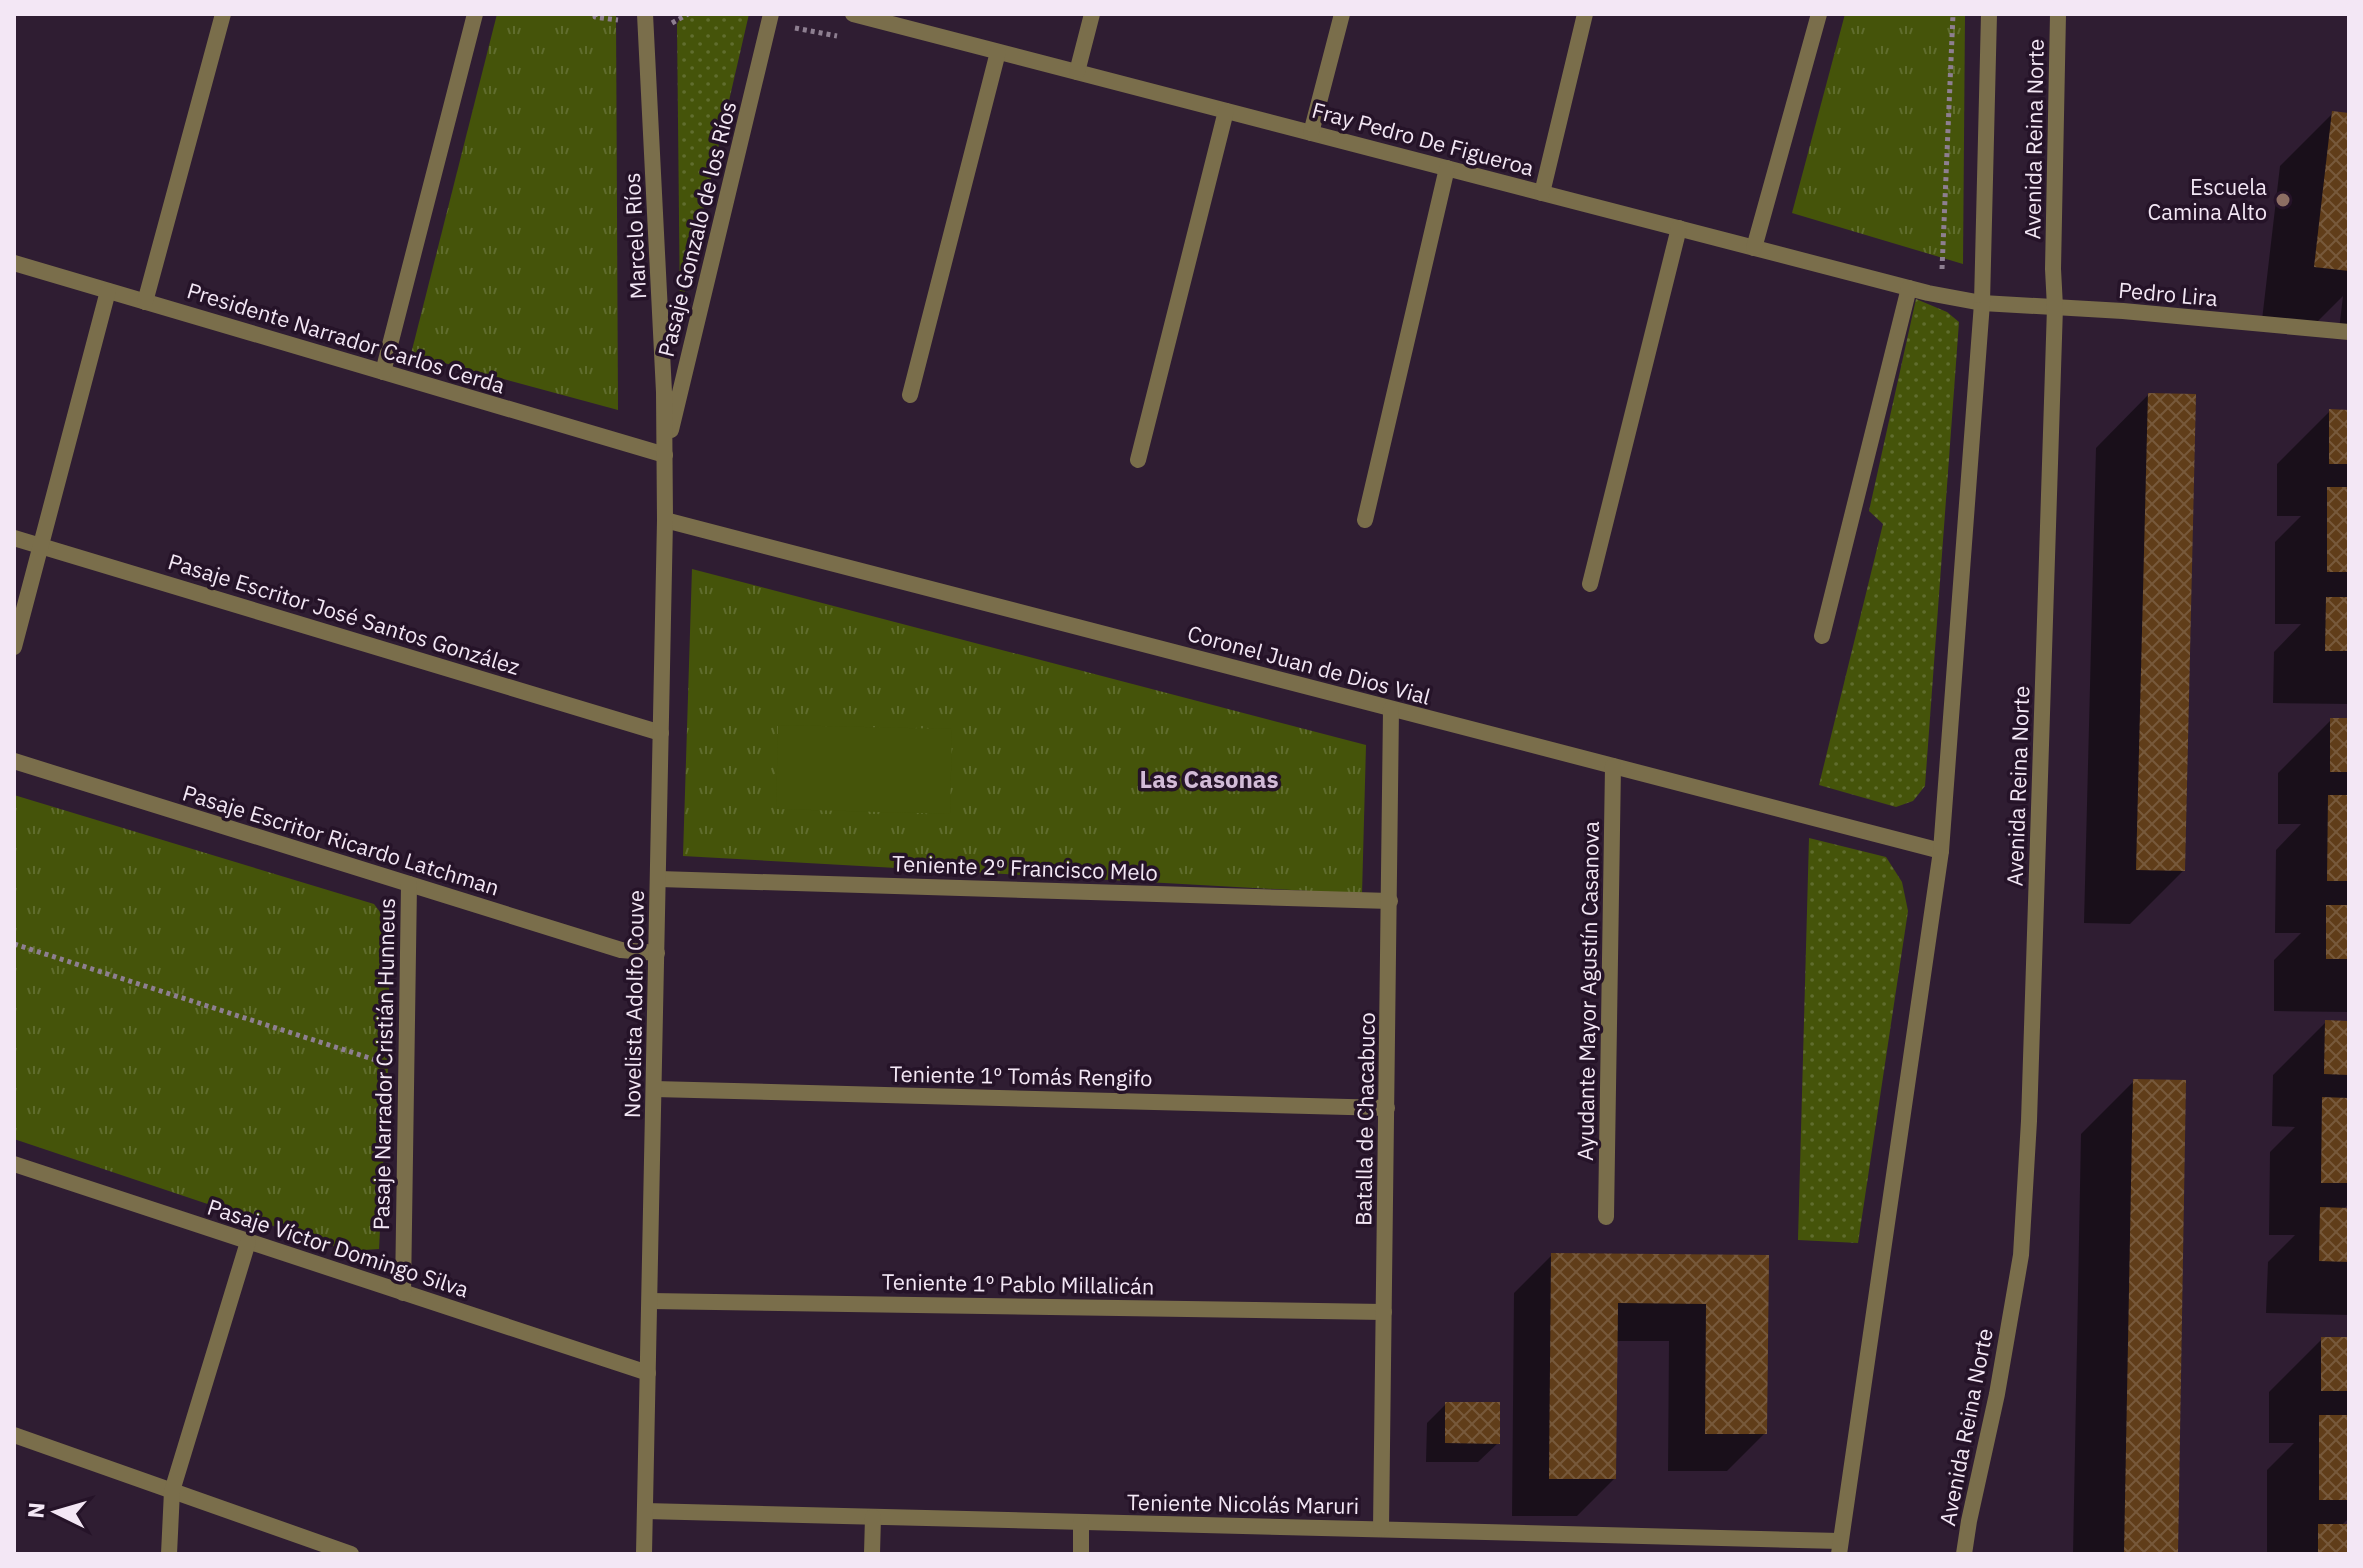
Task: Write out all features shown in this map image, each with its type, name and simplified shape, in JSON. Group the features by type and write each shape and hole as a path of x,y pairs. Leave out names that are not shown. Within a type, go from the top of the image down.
{"street":[{"path":"145,302 223,14"},
{"path":"383,372 475,14"},
{"name":"Marcelo Ríos","path":"645,14 664,377 665,455"},
{"name":"Pasaje Gonzalo de los Ríos","path":"665,455 771,14"},
{"name":"Fray Pedro De Figueroa","path":"855,14 1909,288 1982,303"},
{"path":"1077,72 1092,14"},
{"path":"1311,133 1342,14"},
{"path":"1542,193 1585,14"},
{"path":"1754,248 1819,14"},
{"path":"1839,1548 1941,851 1982,303 1989,14"},
{"name":"Avenida Reina Norte","path":"1964,1554 1997,1394 2021,1255 2030,1105 2055,307 2058,14"},
{"path":"910,395 998,52"},
{"path":"1138,460 1226,111"},
{"path":"1365,520 1447,168"},
{"path":"1590,584 1679,228"},
{"name":"Presidente Narrador Carlos Cerda","path":"14,263 665,455"},
{"path":"1822,636 1909,288"},
{"path":"14,647 108,291"},
{"name":"Pedro Lira","path":"1982,303 2349,332"},
{"name":"Novelista Adolfo Couve","path":"644,1554 665,455"},
{"name":"Coronel Juan de Dios Vial","path":"665,520 1941,851"},
{"name":"Pasaje Escritor José Santos González","path":"14,538 661,733"},
{"name":"Batalla de Chacabuco","path":"1381,1529 1391,709"},
{"name":"Pasaje Escritor Ricardo Latchman","path":"14,761 621,950 657,953"},
{"name":"Ayudante Mayor Agustín Casanova","path":"1606,1217 1613,766"},
{"name":"Teniente 2º Francisco Melo","path":"659,879 1390,901"},
{"name":"Pasaje Narrador Cristián Hunneus","path":"403,1293 409,884"},
{"name":"Teniente 1º Tomás Rengifo","path":"654,1089 1387,1108"},
{"name":"Pasaje Víctor Domingo Silva","path":"14,1164 648,1373"},
{"path":"169,1554 172,1491 248,1242"},
{"name":"Teniente 1º Pablo Millalicán","path":"650,1301 1384,1312"},
{"path":"14,1435 351,1554"},
{"name":"Teniente Nicolás Maruri","path":"645,1511 1381,1529 1839,1548"},
{"path":"872,1554 873,1517"},
{"path":"1081,1522 1081,1554"}],"path":[{"path":"1942,296 1953,14"},
{"path":"14,944 406,1070"}],"green space":[{"path":"497,14 616,14 618,410 411,354"},
{"path":"682,14 749,14 680,313 677,24"},
{"path":"1845,14 1965,14 1963,264 1792,213"},
{"path":"1916,299 1947,312 1959,322 1925,786 1913,801 1896,807 1819,785 1883,524 1869,511"},
{"path":"692,569 1366,745 1362,894 683,856"},
{"path":"778,725 952,729 950,814 776,809"},
{"path":"14,795 374,904 389,924 389,1048 379,1249 348,1251 14,1139"},
{"path":"1809,838 1886,857 1902,882 1908,911 1858,1243 1798,1240"}],"building":[{"path":"2332,111 2349,113 2349,271 2314,267"},
{"path":"2148,393 2196,394 2185,871 2136,870"},
{"path":"2329,409 2349,410 2349,464 2329,464"},
{"path":"2327,487 2349,487 2349,572 2327,572"},
{"path":"2326,597 2349,597 2349,651 2325,651"},
{"path":"2330,718 2349,718 2349,772 2330,772"},
{"path":"2328,795 2349,795 2349,881 2327,881"},
{"path":"2326,905 2349,905 2349,959 2326,959"},
{"path":"2325,1020 2349,1021 2349,1075 2324,1074"},
{"path":"2133,1079 2186,1080 2178,1554 2124,1554"},
{"path":"2322,1097 2349,1098 2349,1183 2321,1183"},
{"path":"2320,1207 2349,1208 2349,1262 2319,1261"},
{"path":"1551,1253 1769,1255 1767,1434 1705,1434 1706,1304 1618,1303 1616,1479 1549,1479"},
{"path":"2321,1337 2349,1337 2349,1391 2321,1391"},
{"path":"1445,1402 1500,1402 1500,1444 1445,1443"},
{"path":"2319,1415 2349,1415 2349,1500 2319,1500"},
{"path":"2318,1524 2349,1524 2349,1554 2318,1554"}],"place":[{"name":"Escuela Camina Alto","path":"2283,200"}],"district":[{"name":"Las Casonas","path":"1209,780"}]}
